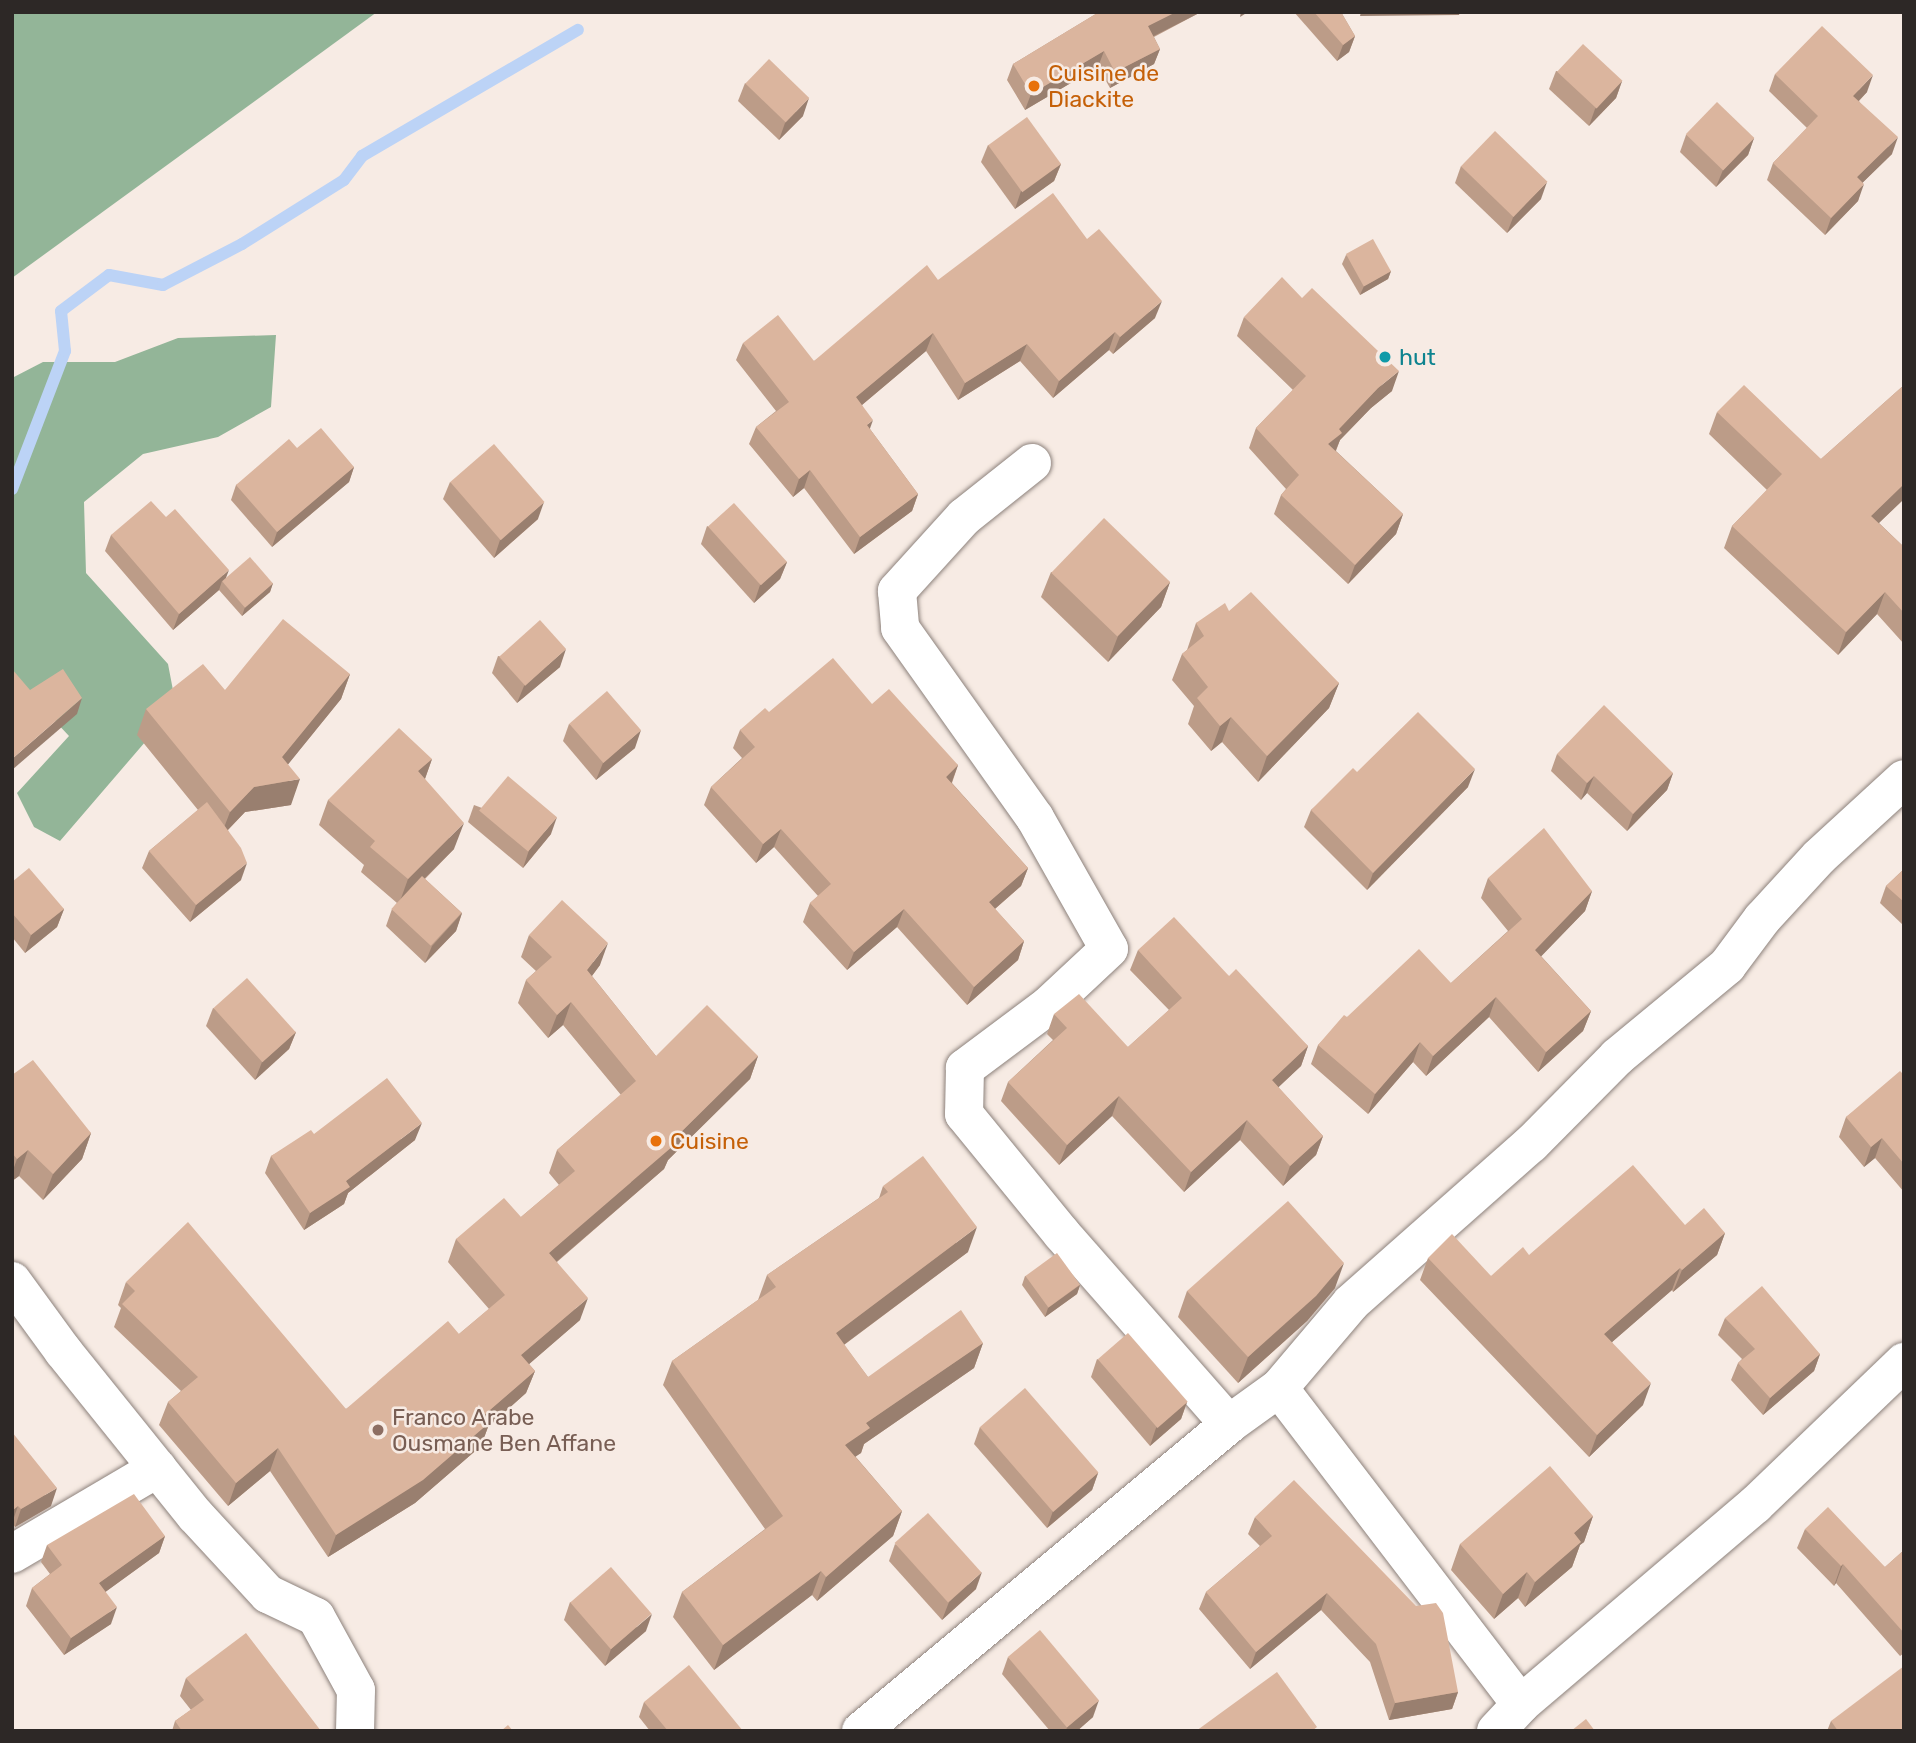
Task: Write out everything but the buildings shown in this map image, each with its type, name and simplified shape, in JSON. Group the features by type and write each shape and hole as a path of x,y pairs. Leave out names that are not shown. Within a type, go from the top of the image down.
{"street":[{"path":"1032,463 964,517 897,591 900,628 1035,818 1109,949 1048,1006 965,1068 964,1114 1062,1234 1229,1424"},
{"path":"861,1731 1229,1424 1279,1388 1351,1303 1531,1144 1617,1057 1727,965 1762,919 1819,857 1904,779"},
{"path":"12,1281 63,1351 195,1515 268,1594 316,1617 356,1690 355,1731"},
{"path":"1279,1388 1508,1717 1755,1505 1904,1362"},
{"path":"12,1554 158,1468"}],"green space":[{"path":"12,12 377,12 12,278"},
{"path":"276,335 271,407 218,437 143,454 84,502 86,573 168,664 176,706 60,841 34,827 17,793 69,736 12,675 12,378 43,362 115,362 178,338"}],"waterway":[{"path":"12,489 65,351 61,311 109,275 163,285 242,244 344,180 362,156 578,30"}],"place":[{"name":"Cuisine de Diackite","path":"1034,86"},
{"name":"hut","path":"1385,357"},
{"name":"Cuisine","path":"656,1141"},
{"name":"Franco Arabe Ousmane Ben Affane","path":"378,1430"}]}
